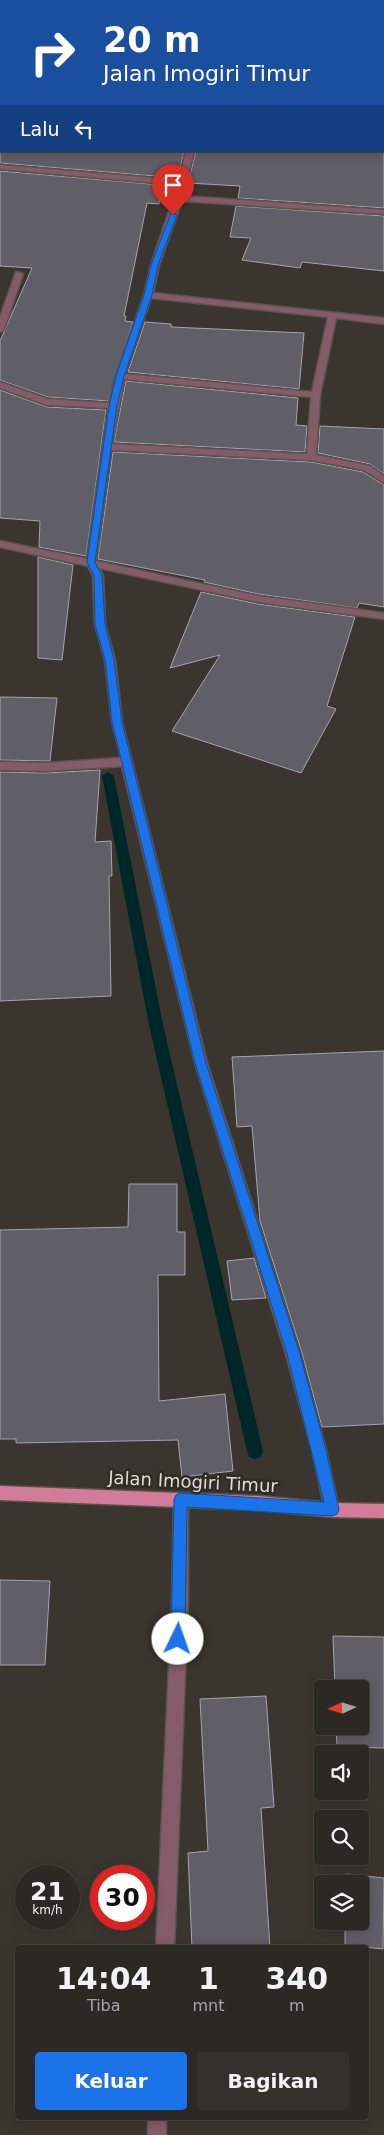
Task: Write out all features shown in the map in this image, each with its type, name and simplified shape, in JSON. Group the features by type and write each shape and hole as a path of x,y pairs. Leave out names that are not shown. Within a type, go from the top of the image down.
{"main road":[{"name":"Jalan Imogiri Timur","path":"0,1493 258,1503 332,1510 384,1511"}],"street":[{"path":"190,152 179,198 155,265 148,295 120,376 113,406 91,562 98,576 100,624 110,660 117,722 201,1063 293,1354 319,1450 332,1510"},
{"path":"0,168 182,183"},
{"path":"179,198 384,212"},
{"path":"0,328 19,274"},
{"path":"148,295 384,321"},
{"path":"311,456 316,395 333,314"},
{"path":"120,376 316,395"},
{"path":"0,385 47,402 113,406"},
{"path":"107,447 311,456 366,468 384,480"},
{"path":"0,544 258,599 384,616"},
{"path":"0,766 46,767 126,762"},
{"path":"165,1945 180,1600 180,1500"},
{"path":"157,2120 157,2135"}],"building":[{"path":"0,152 184,152 178,178 0,163"},
{"path":"196,152 384,152 384,208 238,198 240,186 188,183"},
{"path":"0,171 161,185 159,204 147,203 124,316 126,316 125,321 133,322 108,401 48,397 0,380 0,341 32,268 0,266"},
{"path":"236,206 384,216 384,271 302,262 300,268 242,260 251,238 230,237"},
{"path":"145,322 171,324 171,327 304,333 299,389 128,372"},
{"path":"126,381 298,398 296,425 307,426 305,452 114,442"},
{"path":"0,390 47,407 106,410 86,556 39,547 40,521 0,518"},
{"path":"320,426 384,429 384,474 370,464 318,453"},
{"path":"113,452 311,462 363,472 384,485 384,607 359,603 357,608 258,594 204,582 205,580 98,559"},
{"path":"38,557 73,565 62,660 38,658"},
{"path":"201,592 258,604 355,617 327,706 336,709 301,773 172,731 220,655 170,668"},
{"path":"0,697 57,698 50,761 0,760"},
{"path":"100,770 95,842 111,841 112,876 109,876 111,996 0,1001 0,772 46,773"},
{"path":"384,1051 384,1424 322,1427 302,1353 260,1221 252,1126 237,1127 232,1057"},
{"path":"129,1184 177,1184 177,1232 185,1232 185,1275 158,1275 159,1401 225,1394 233,1471 182,1477 178,1440 16,1443 16,1439 0,1439 0,1230 128,1227"},
{"path":"254,1258 266,1298 232,1300 227,1261"},
{"path":"0,1580 50,1581 45,1665 0,1665"},
{"path":"333,1636 384,1637 384,1748 369,1748 369,1745 337,1745 336,1735 369,1735 369,1680 335,1680"},
{"path":"266,1696 274,1807 261,1808 270,1945 192,1945 188,1853 208,1851 200,1699"},
{"path":"369,1876 384,1878 383,1949 369,1948 369,1945 345,1945 345,1930 369,1930"}],"waterway":[{"path":"108,776 156,1025 255,1451"}],"route":[{"path":"173,215 120,376 113,406 91,562 98,576 100,624 110,660 117,722 201,1063 293,1354 319,1450 332,1510 258,1503 180,1500 178,1639"}]}
